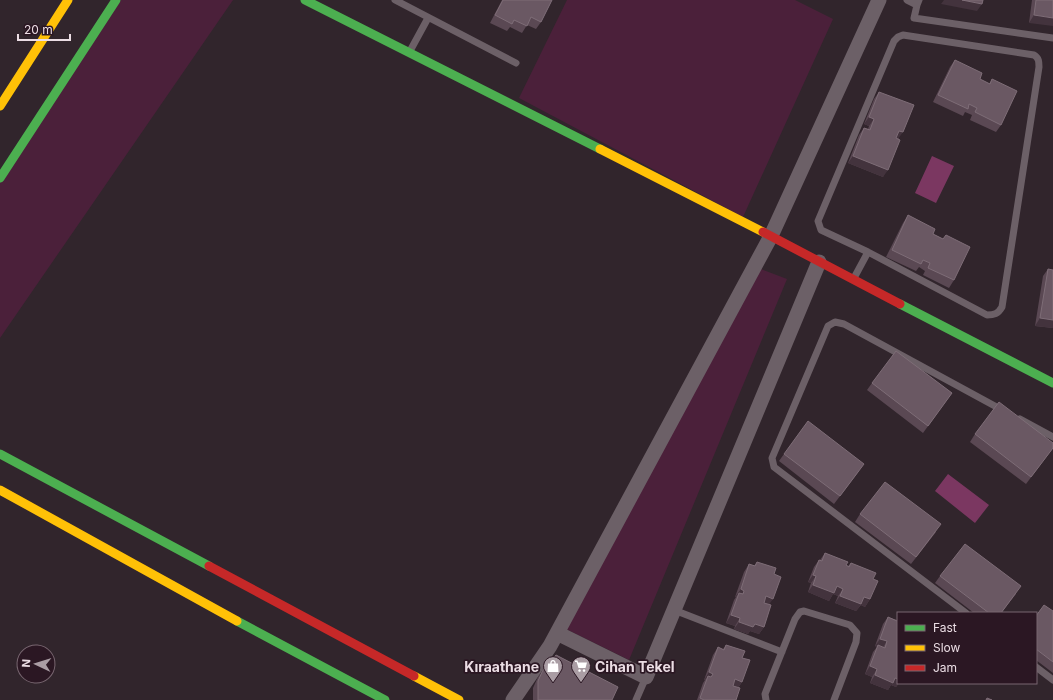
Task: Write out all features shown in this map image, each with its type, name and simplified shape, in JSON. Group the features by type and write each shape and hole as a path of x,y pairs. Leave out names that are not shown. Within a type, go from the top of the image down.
{"main road":[{"path":"0,106 68,0"},
{"path":"0,178 116,0"},
{"path":"305,0 771,236 1053,383"},
{"path":"0,454 459,700"},
{"path":"0,490 187,594 385,700"}],"street":[{"path":"513,700 536,668 557,633 771,236 879,0"},
{"path":"557,633 646,677 820,262"}],"lane":[{"path":"395,0 516,63"},
{"path":"907,0 918,2 914,18 1053,38"},
{"path":"409,53 428,18"},
{"path":"903,35 973,45 1037,57 1039,60 1039,67 1026,158 1002,307 999,312 994,315 987,315 868,252 821,230 818,221 894,41 903,35"},
{"path":"853,280 868,252"},
{"path":"965,612 774,467 772,458 828,326 835,322 844,324 1053,437"},
{"path":"674,610 782,652"},
{"path":"766,700 765,694 795,619 800,612 808,611 850,625 857,633 856,642 834,700"},
{"path":"1037,668 1053,680"},
{"path":"636,700 646,677"}],"shaded area":[{"path":"121,0 233,0 0,338 0,182"},
{"path":"567,0 795,0 833,19 743,217 519,98"},
{"path":"932,156 954,166 936,203 915,193"},
{"path":"761,269 787,279 629,660 566,629"},
{"path":"948,474 989,505 975,523 935,491"}],"building":[{"path":"503,0 552,0 541,22 531,17 527,26 514,20 512,24 495,15"},
{"path":"962,0 983,0 982,4"},
{"path":"1036,0 1053,0 1053,18 1034,15"},
{"path":"955,60 982,73 980,79 990,84 992,79 1017,91 1001,125 975,112 977,108 969,104 968,109 938,95"},
{"path":"879,92 914,105 903,132 899,131 896,138 900,140 888,170 853,156 864,128 870,130 874,119 869,117"},
{"path":"908,215 935,229 933,234 943,239 946,235 970,247 954,280 928,268 930,263 923,260 921,264 892,250"},
{"path":"1048,269 1053,270 1053,320 1040,318"},
{"path":"896,351 952,393 928,426 872,383"},
{"path":"999,402 1053,443 1053,448 1031,477 975,434"},
{"path":"808,421 864,464 840,496 784,454"},
{"path":"885,482 941,524 916,557 860,514"},
{"path":"965,544 1021,586 1002,612 988,612 940,576"},
{"path":"825,553 848,562 846,565 849,567 851,563 876,573 873,579 878,581 870,599 864,597 861,604 840,596 843,589 837,586 834,593 813,585 816,576 813,575 819,560 822,561"},
{"path":"757,562 776,568 774,574 781,577 773,599 766,596 764,603 771,605 764,627 755,624 753,627 739,622 740,618 731,615 739,593 743,594 744,591 741,589 749,564 755,566"},
{"path":"1044,605 1053,611 1053,662 1037,650 1037,615"},
{"path":"888,617 897,621 897,679 895,678 893,683 875,675 877,669 870,666 878,645 885,648 887,641 880,639"},
{"path":"726,645 745,651 742,658 750,660 742,682 735,679 733,686 740,688 736,700 704,700 700,698 708,676 711,677 713,674 709,672 718,647 724,650"},
{"path":"556,655 618,687 612,700 538,700 538,681 543,670"}],"traffic: fast":[{"path":"0,178 116,0"},
{"path":"305,0 600,149"},
{"path":"900,304 1053,383"},
{"path":"0,454 209,566"},
{"path":"237,621 385,700"}],"traffic: slow":[{"path":"0,106 68,0"},
{"path":"600,149 763,232"},
{"path":"0,490 237,621"},
{"path":"414,676 459,700"}],"traffic: jam":[{"path":"763,232 900,304"},
{"path":"209,566 414,676"}],"place":[{"name":"Kıraathane","path":"553,683"},
{"name":"Cihan Tekel","path":"581,683"}]}
